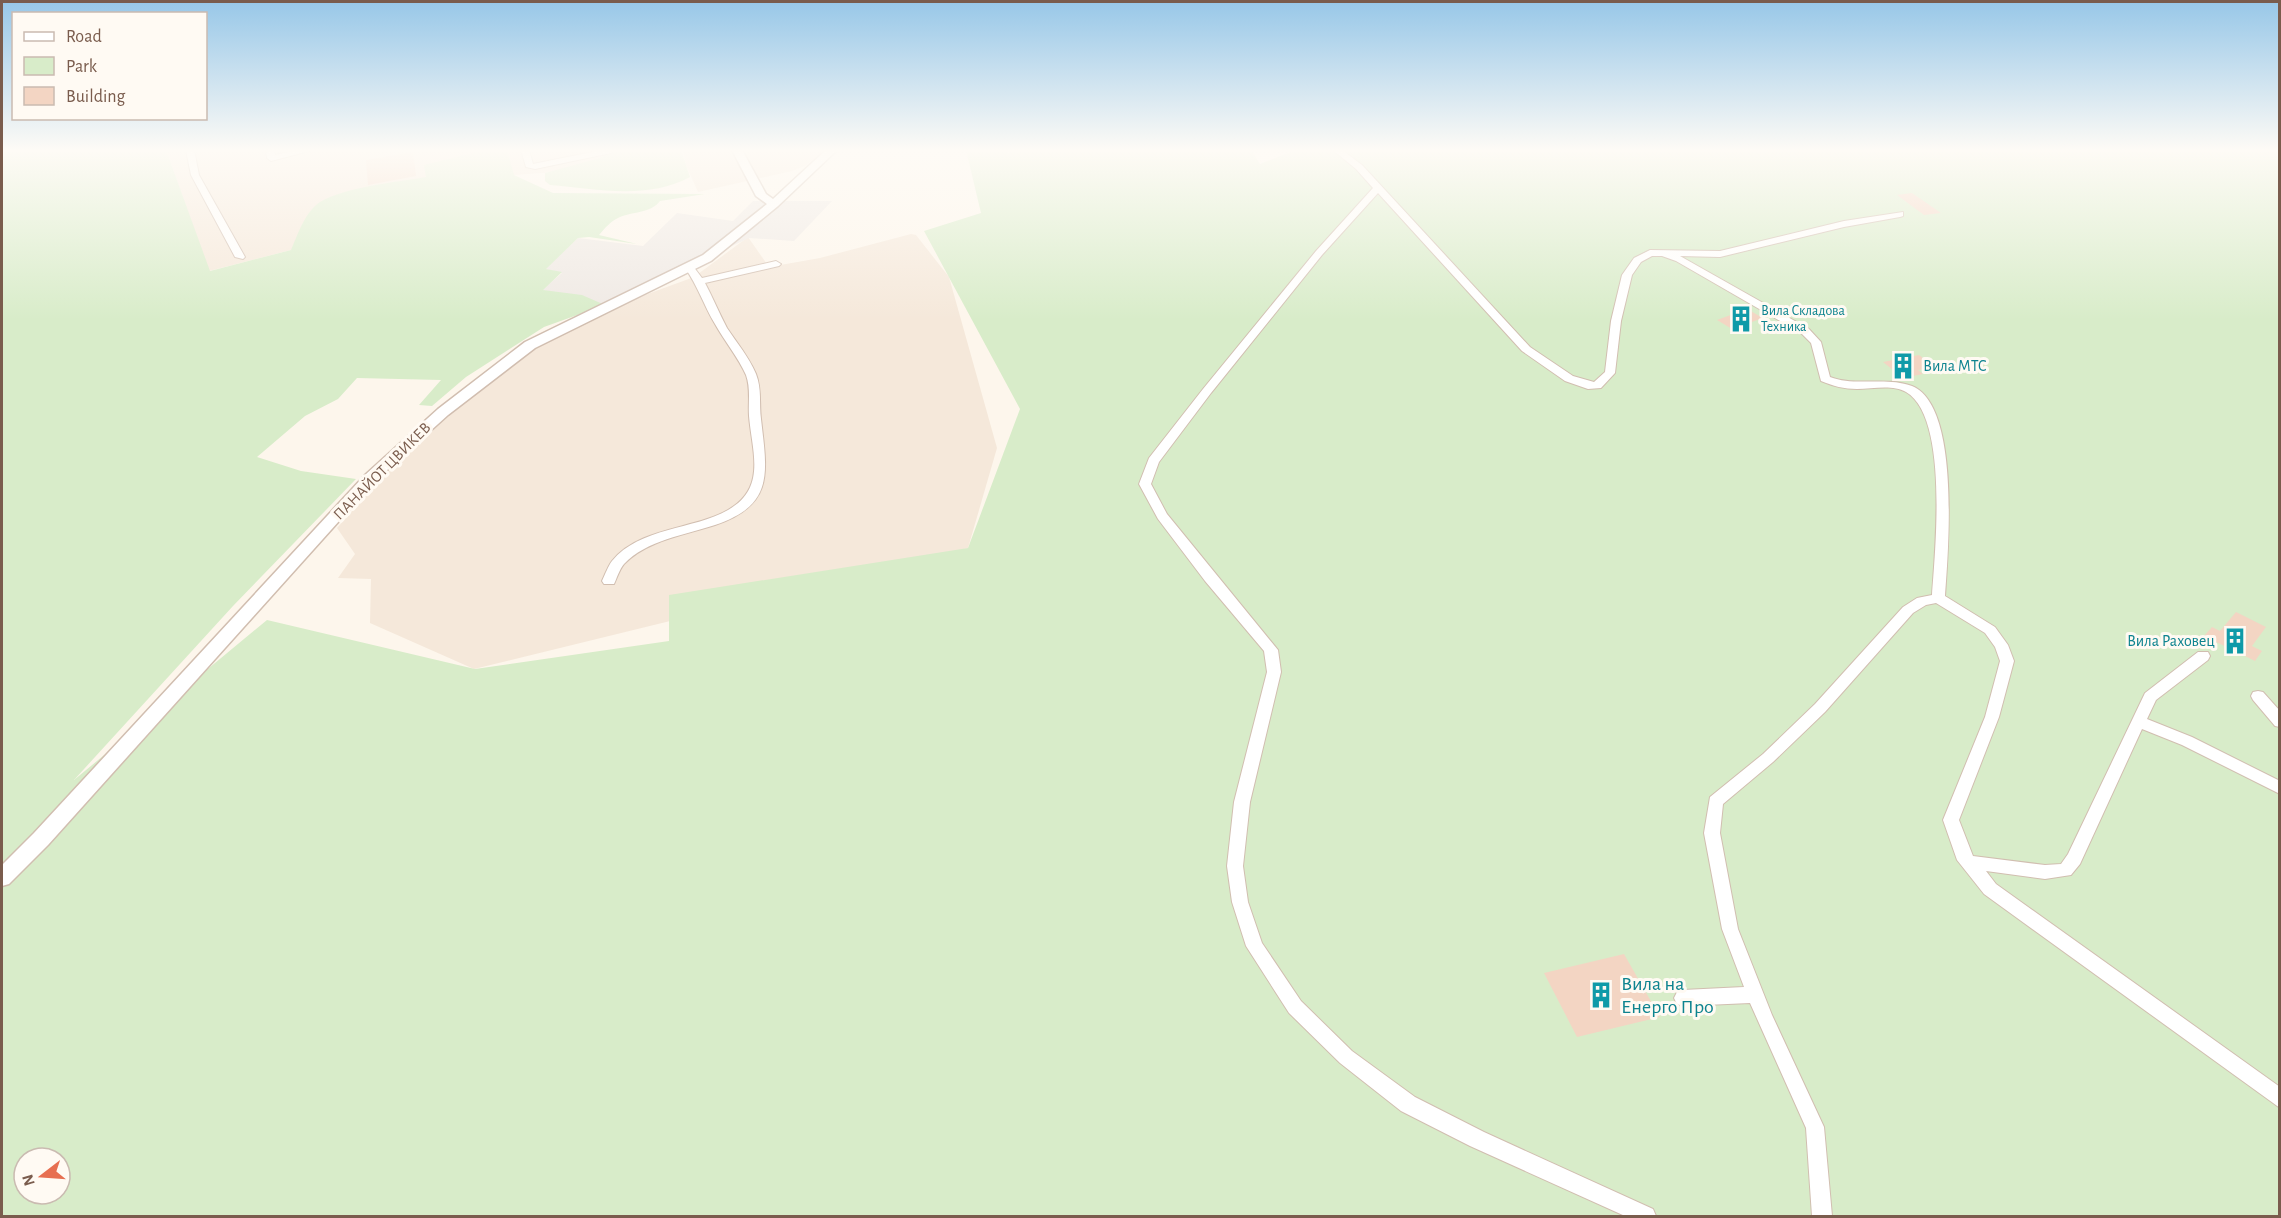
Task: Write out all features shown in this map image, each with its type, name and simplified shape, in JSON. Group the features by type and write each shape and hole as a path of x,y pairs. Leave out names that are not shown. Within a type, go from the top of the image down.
{"street":[{"path":"212,207 240,257"},
{"name":"ПАНАЙОТ ЦВИКЕВ","path":"2,878 41,839 370,478 443,412 530,345 690,268 724,246 771,207"},
{"path":"1361,207 1319,254 1207,391 1153,461 1145,484 1162,516 1270,650 1274,672 1241,812 1235,866 1240,902 1255,946 1295,1007 1346,1057 1408,1104 1477,1139 1646,1216"},
{"path":"1395,207 1526,349 1553,368 1592,386 1597,386 1610,373 1616,321 1627,275 1633,264 1642,256 1663,253 1717,266 1812,336 1819,348 1825,379 1843,384 1902,387 1913,391 1926,403 1943,471 1938,598"},
{"path":"1663,253 1717,266 1844,224 1900,214"},
{"path":"700,281 776,264"},
{"path":"609,581 614,567 637,548 670,534 730,516 754,496 760,470 754,384 714,312 700,281 690,268"},
{"path":"1822,1216 1815,1127 1764,1017 1730,929 1712,833 1715,801 1767,758 1820,708 1908,610 1922,601 1938,598 1990,630 2001,645 2007,661 1992,717 1951,820 1963,855 1968,862 1990,889 2280,1099"},
{"path":"1968,862 2045,872 2065,870 2074,859 2150,697 2203,656"},
{"path":"2258,696 2280,722"},
{"path":"2138,721 2187,741 2280,788"},
{"path":"1683,998 1756,995"}],"shaded area":[{"path":"186,207 419,207 291,250 209,271"},
{"path":"747,207 826,207 794,241 749,238 605,305 542,290 562,273 545,269 578,238 643,246 677,213 733,221"},
{"path":"911,234 916,235 949,277 997,448 968,548 474,669 370,623 371,579 338,578 355,554 337,528 380,480 449,411 510,362 548,339 645,295 694,277 748,237 769,267 820,258"}],"green space":[{"path":"2,207 187,207 210,271 291,250 302,224 314,207 653,207 615,220 599,235 637,244 589,237 578,238 546,269 562,272 543,290 582,295 605,305 544,327 466,377 432,406 419,405 441,380 357,378 338,399 305,416 257,457 301,471 356,479 233,606 74,780 267,620 475,669 669,641 669,595 968,548 1020,409 924,231 981,213 980,207 2279,207 2279,1216 2,1216"}],"building":[{"path":"1913,207 1932,207 1941,213 1924,215"},
{"name":"Вила Складова Техника","path":"1747,309 1763,318 1732,329 1717,320"},
{"name":"Вила МТС","path":"1919,355 1935,367 1918,370 1923,374 1903,378 1883,362"},
{"name":"Вила Раховец","path":"2236,612 2266,627 2252,646 2262,651 2255,661 2204,636 2212,627 2220,631"},
{"name":"Вила на Енерго Про","path":"1624,954 1660,1017 1577,1037 1544,973"}],"place":[{"name":"Вила Складова Техника","path":"1741,319"},
{"name":"Вила МТС","path":"1903,366"},
{"name":"Вила Раховец","path":"2235,641"},
{"name":"Вила на Енерго Про","path":"1601,995"}]}
